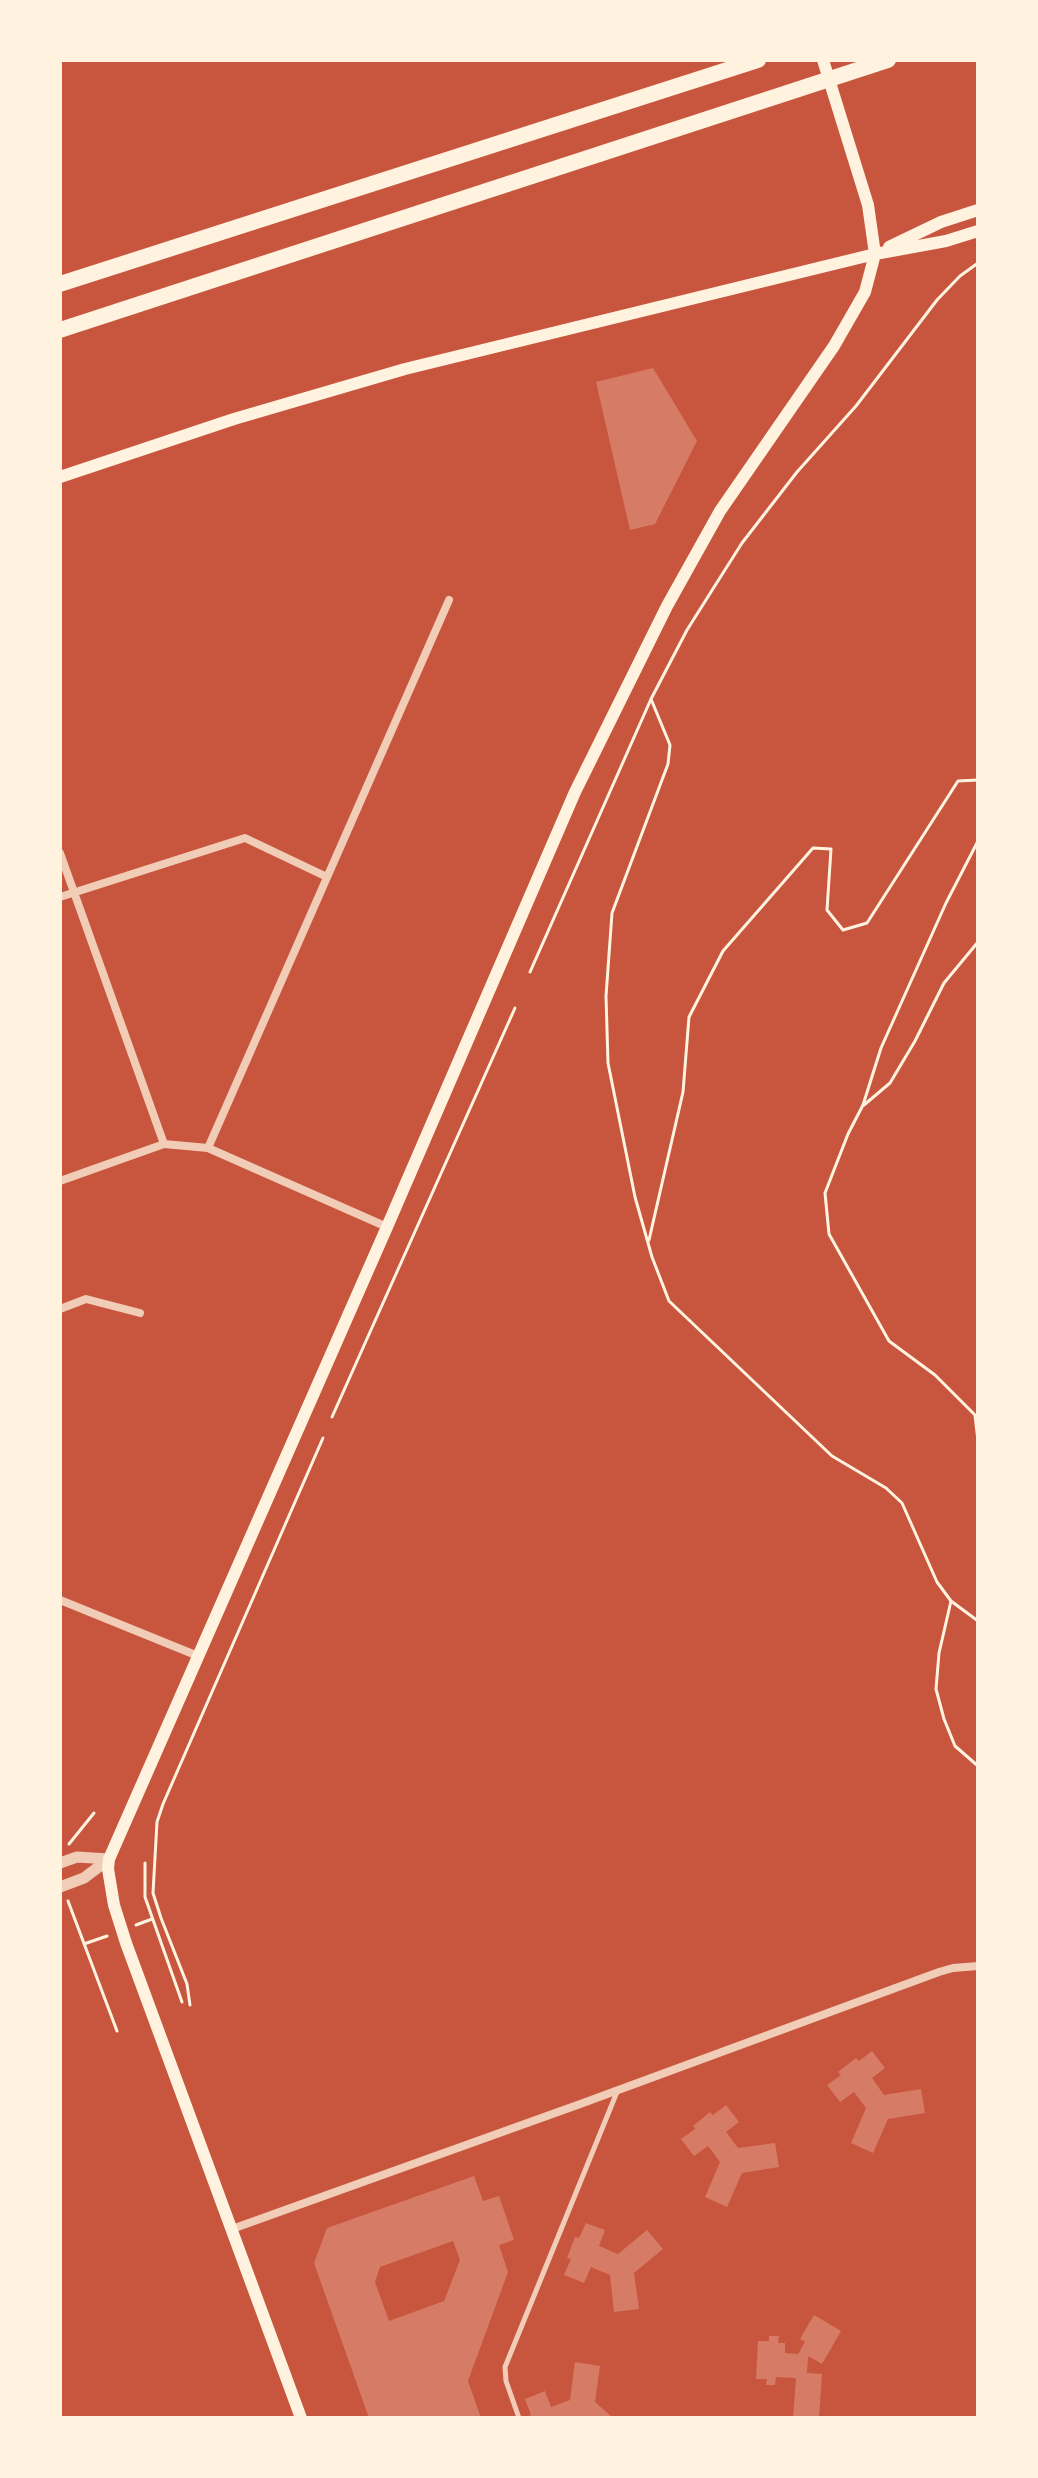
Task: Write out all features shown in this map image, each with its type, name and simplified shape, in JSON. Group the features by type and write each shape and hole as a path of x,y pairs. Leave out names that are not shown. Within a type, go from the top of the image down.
{"highway":[{"path":"60,284 758,60"},
{"path":"60,330 888,60"}],"main road":[{"path":"301,2418 126,1943 114,1905 109,1859 575,792 660,619 720,511 834,346 865,292 875,254 868,205 823,60"},
{"path":"875,254 941,222 978,210"},
{"path":"60,477 234,419 405,369 978,231"}],"street":[{"path":"208,1148 449,600"},
{"path":"60,897 245,838 327,877"},
{"path":"60,853 164,1144"},
{"path":"60,1181 164,1144 208,1148 387,1227"},
{"path":"60,1309 86,1299 140,1313"},
{"path":"60,1600 198,1656"},
{"path":"60,1863 77,1857 109,1859"},
{"path":"62,1890 109,1859"},
{"path":"232,2229 939,1972 978,1966"}],"lane":[{"path":"519,2418 506,2381 505,2367 617,2091"}],"path":[{"path":"530,972 651,699 687,630 742,543 797,472 856,406 937,300 960,276 978,263"},
{"path":"651,699 670,745 668,764 612,913 606,996 608,1063 635,1197 669,1301 832,1456 886,1488 902,1503 937,1582 951,1601 978,1621"},
{"path":"649,1243 683,1092 689,1017 723,951 813,848 831,849 827,910 843,930 867,923 958,781 978,780"},
{"path":"978,841 946,903 881,1048 863,1105 825,1193 829,1234 889,1341 935,1375 975,1415 978,1441"},
{"path":"863,1105 890,1083 944,983 978,942"},
{"path":"332,1417 515,1008"},
{"path":"190,2005 187,1984 153,1893 157,1822 323,1438"},
{"path":"951,1601 939,1653 936,1689 955,1746 978,1766"},
{"path":"61,1850 78,1835 94,1813"},
{"path":"145,1863 145,1897 182,2002"},
{"path":"62,1890 117,2031"}],"building":[{"path":"653,368 697,441 655,524 630,530 596,382"},
{"path":"872,2051 885,2068 872,2078 884,2095 921,2089 925,2113 888,2119 873,2153 851,2143 866,2108 854,2092 840,2102 827,2085 856,2058 859,2061"},
{"path":"726,2105 739,2122 726,2132 738,2148 775,2143 779,2167 742,2173 727,2207 705,2197 720,2162 708,2146 694,2156 681,2139 710,2112 713,2115"},
{"path":"474,2176 483,2201 499,2196 514,2240 499,2245 508,2272 468,2381 481,2418 369,2418 314,2263 327,2228","holes":["453,2241 460,2260 444,2301 389,2321 375,2282 380,2267"]},
{"path":"586,2223 605,2230 599,2246 618,2254 647,2230 663,2249 634,2273 639,2309 614,2312 610,2275 591,2267 584,2283 564,2275 575,2237 579,2238"},
{"path":"814,2315 841,2331 822,2364 808,2356 807,2373 822,2374 819,2418 793,2418 796,2378 776,2377 775,2385 766,2385 767,2379 756,2379 758,2341 769,2341 769,2336 779,2336 778,2343 785,2343 785,2353 798,2354 805,2342 800,2339"},
{"path":"575,2362 600,2366 595,2402 613,2418 524,2418 531,2415 525,2399 545,2391 551,2407 570,2400"}]}
